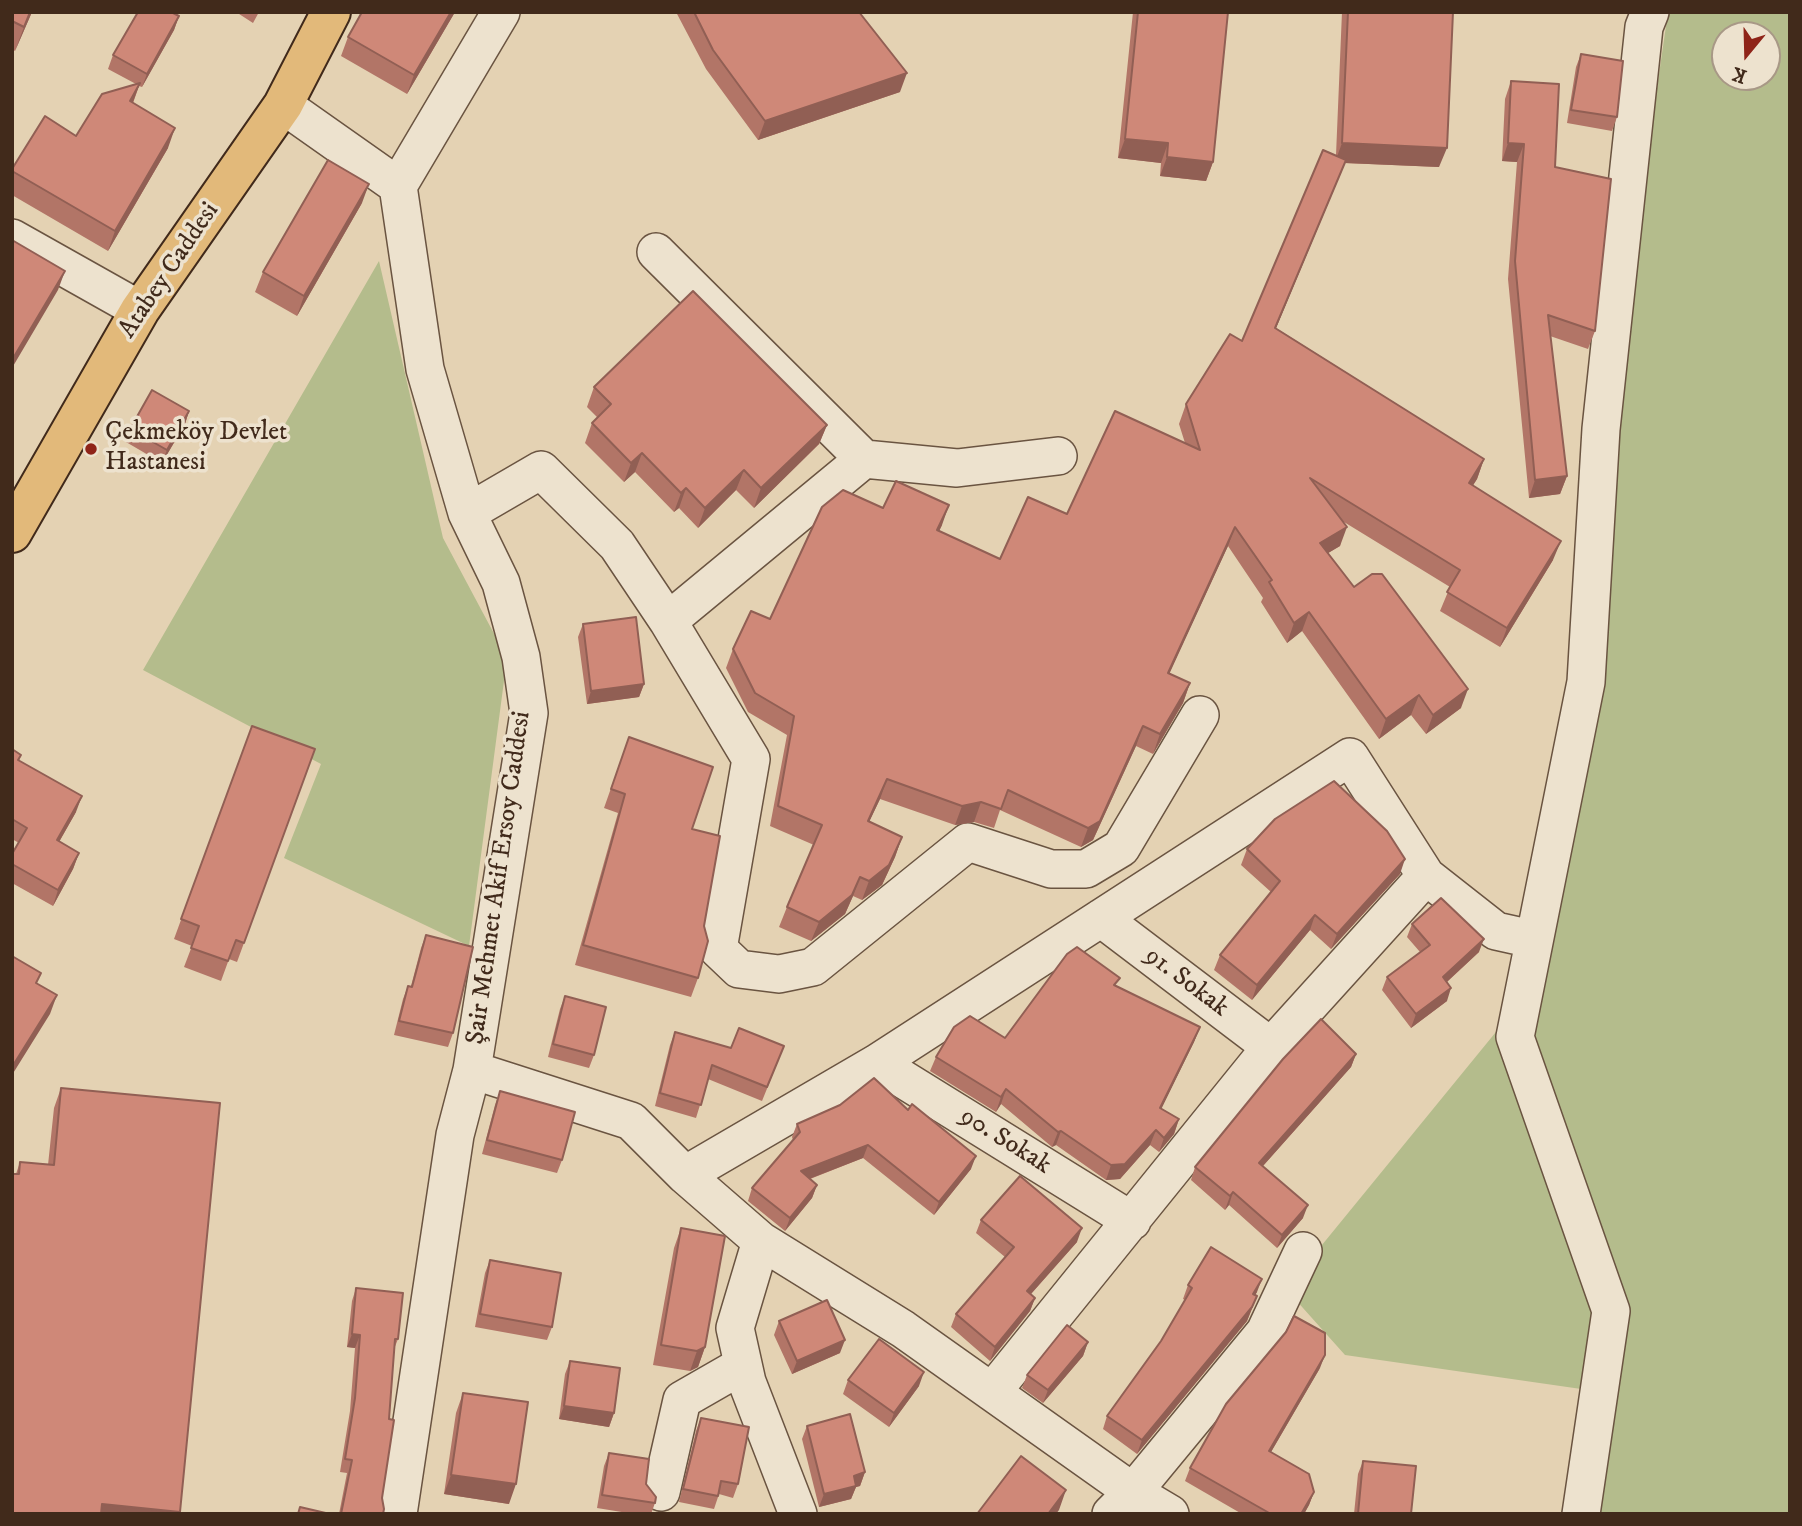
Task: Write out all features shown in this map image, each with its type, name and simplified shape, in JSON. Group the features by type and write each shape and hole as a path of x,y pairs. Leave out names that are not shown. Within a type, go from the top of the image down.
{"main road":[{"name":"Atabey Caddesi","path":"12,533 140,310 283,105 331,12"}],"street":[{"path":"283,105 398,186 501,12"},
{"path":"1581,1514 1611,1311 1515,1037 1532,939 1586,682 1601,429 1641,17"},
{"name":"Şair Mehmet Akif Ersoy Caddesi","path":"398,186 425,369 467,513 501,583 521,657 528,713 472,1070 455,1135 398,1514"},
{"path":"12,238 140,310"},
{"path":"656,252 863,459 957,468 1058,456"},
{"path":"668,621 863,459"},
{"path":"467,513 541,470 617,545 668,621 751,759 718,949 739,970 779,974 813,967 968,842 1051,869 1086,869 1121,848 1200,715"},
{"path":"685,1175 877,1063 1350,757 1426,876 1496,931 1532,939"},
{"path":"992,1392 1271,1047 1426,876"},
{"name":"91. Sokak","path":"1101,918 1271,1047"},
{"name":"90. Sokak","path":"877,1063 1132,1221"},
{"path":"472,1070 631,1121 685,1175 761,1241 903,1328 992,1392 1122,1503 1170,1514"},
{"path":"761,1241 735,1328 743,1365 798,1514"},
{"path":"1122,1503 1265,1332 1303,1251"},
{"path":"661,1492 682,1400 743,1365"}],"green space":[{"path":"1668,12 1790,12 1790,1514 1566,1514 1609,1393 1345,1355 1286,1289 1549,967 1571,684"},
{"path":"379,261 443,538 507,658 469,946 284,858 321,764 143,670"}],"building":[{"path":"12,12 30,12 24,27 12,21"},
{"path":"138,12 171,12 179,16 147,74 113,55"},
{"path":"362,12 451,12 414,75 348,37"},
{"path":"694,12 859,12 907,73 765,121 713,50"},
{"path":"1138,12 1228,12 1213,162 1167,157 1168,143 1125,139"},
{"path":"1348,12 1453,12 1447,148 1342,143"},
{"path":"1581,54 1623,61 1617,117 1571,110"},
{"path":"1511,81 1559,84 1555,167 1611,179 1595,331 1548,315 1567,476 1535,480 1515,261 1524,144 1508,143"},
{"path":"140,83 130,101 175,128 115,231 12,171 45,116 76,136 102,94"},
{"path":"1323,150 1346,160 1275,328 1484,459 1469,483 1561,541 1507,628 1447,592 1460,570 1310,478 1347,527 1320,543 1354,587 1372,574 1382,574 1468,689 1433,715 1419,695 1386,719 1309,612 1294,623 1269,582 1272,580 1235,527 1168,673 1190,683 1160,734 1143,726 1100,821 1088,828 1008,790 1001,809 981,802 962,806 887,779 868,821 902,837 889,865 869,881 860,877 852,895 819,922 787,907 822,825 778,806 794,716 755,693 733,649 751,611 770,619 822,507 843,490 883,508 896,481 949,505 937,530 1000,559 1028,497 1067,514 1115,411 1200,450 1186,404 1230,334 1242,341"},
{"path":"328,160 369,184 304,296 263,272"},
{"path":"12,240 65,271 12,360"},
{"path":"693,291 827,425 761,488 744,470 705,508 686,488 681,493 642,453 631,463 592,423 611,404 594,387"},
{"path":"152,390 189,411 167,450 130,429"},
{"path":"636,617 644,684 591,691 583,624"},
{"path":"252,726 315,749 244,943 236,940 228,961 191,948 199,926 181,919"},
{"path":"629,737 713,767 692,829 720,836 704,926 708,941 698,978 583,945 625,794 611,789"},
{"path":"12,749 21,755 18,760 82,796 57,840 79,853 58,890 12,864 12,854 27,828 12,819"},
{"path":"1334,781 1387,831 1405,859 1337,934 1315,915 1257,985 1220,955 1280,881 1247,849 1275,819"},
{"path":"1441,898 1484,939 1443,977 1451,988 1416,1014 1387,977 1430,945 1412,924"},
{"path":"426,935 473,947 453,1033 399,1021 408,986 412,987"},
{"path":"1077,947 1120,978 1114,985 1200,1027 1160,1108 1179,1119 1164,1138 1156,1130 1125,1164 1111,1165 1061,1131 1058,1132 1006,1089 1001,1097 936,1057 954,1027 970,1016 1005,1038 1067,954"},
{"path":"12,956 41,973 36,983 57,995 12,1067"},
{"path":"565,996 606,1007 594,1055 553,1044"},
{"path":"1321,1019 1356,1054 1259,1163 1308,1205 1282,1235 1233,1192 1230,1196 1195,1167 1283,1059"},
{"path":"739,1028 784,1046 767,1087 712,1065 701,1105 660,1093 675,1032 731,1048"},
{"path":"874,1078 908,1110 912,1104 976,1156 939,1202 868,1145 801,1171 817,1185 790,1218 752,1188 800,1132 797,1124 840,1105"},
{"path":"61,1088 220,1103 180,1512 102,1504 101,1514 12,1514 12,1174 19,1174 20,1162 54,1165"},
{"path":"500,1091 575,1112 562,1160 487,1140"},
{"path":"1020,1176 1082,1228 1027,1291 1035,1298 995,1347 956,1314 1014,1247 981,1220"},
{"path":"681,1228 725,1236 705,1347 697,1351 661,1345"},
{"path":"1211,1247 1262,1279 1253,1294 1257,1296 1252,1307 1142,1440 1107,1416 1161,1341 1192,1288 1188,1285"},
{"path":"490,1260 561,1273 552,1327 480,1314"},
{"path":"356,1288 403,1293 398,1339 395,1339 389,1419 394,1420 382,1498 383,1514 341,1514 352,1460 345,1459 355,1398 360,1335 352,1334"},
{"path":"827,1300 845,1340 797,1361 779,1321"},
{"path":"1294,1316 1325,1333 1325,1355 1269,1451 1309,1474 1314,1492 1301,1514 1271,1514 1190,1468 1226,1404 1286,1332"},
{"path":"1067,1325 1088,1342 1048,1390 1027,1375"},
{"path":"879,1339 924,1372 894,1413 848,1380"},
{"path":"570,1361 620,1368 614,1413 564,1406"},
{"path":"463,1393 528,1402 516,1484 451,1475"},
{"path":"850,1414 865,1472 854,1476 856,1486 824,1494 807,1426"},
{"path":"701,1418 749,1427 738,1484 721,1481 718,1496 683,1489"},
{"path":"609,1453 649,1459 646,1484 656,1497 655,1503 602,1495"},
{"path":"1021,1456 1066,1490 1048,1514 977,1514"},
{"path":"1363,1461 1416,1466 1411,1514 1358,1514"},
{"path":"300,1507 330,1514 298,1514"}],"place":[{"name":"Çekmeköy Devlet Hastanesi","path":"91,449"}]}
